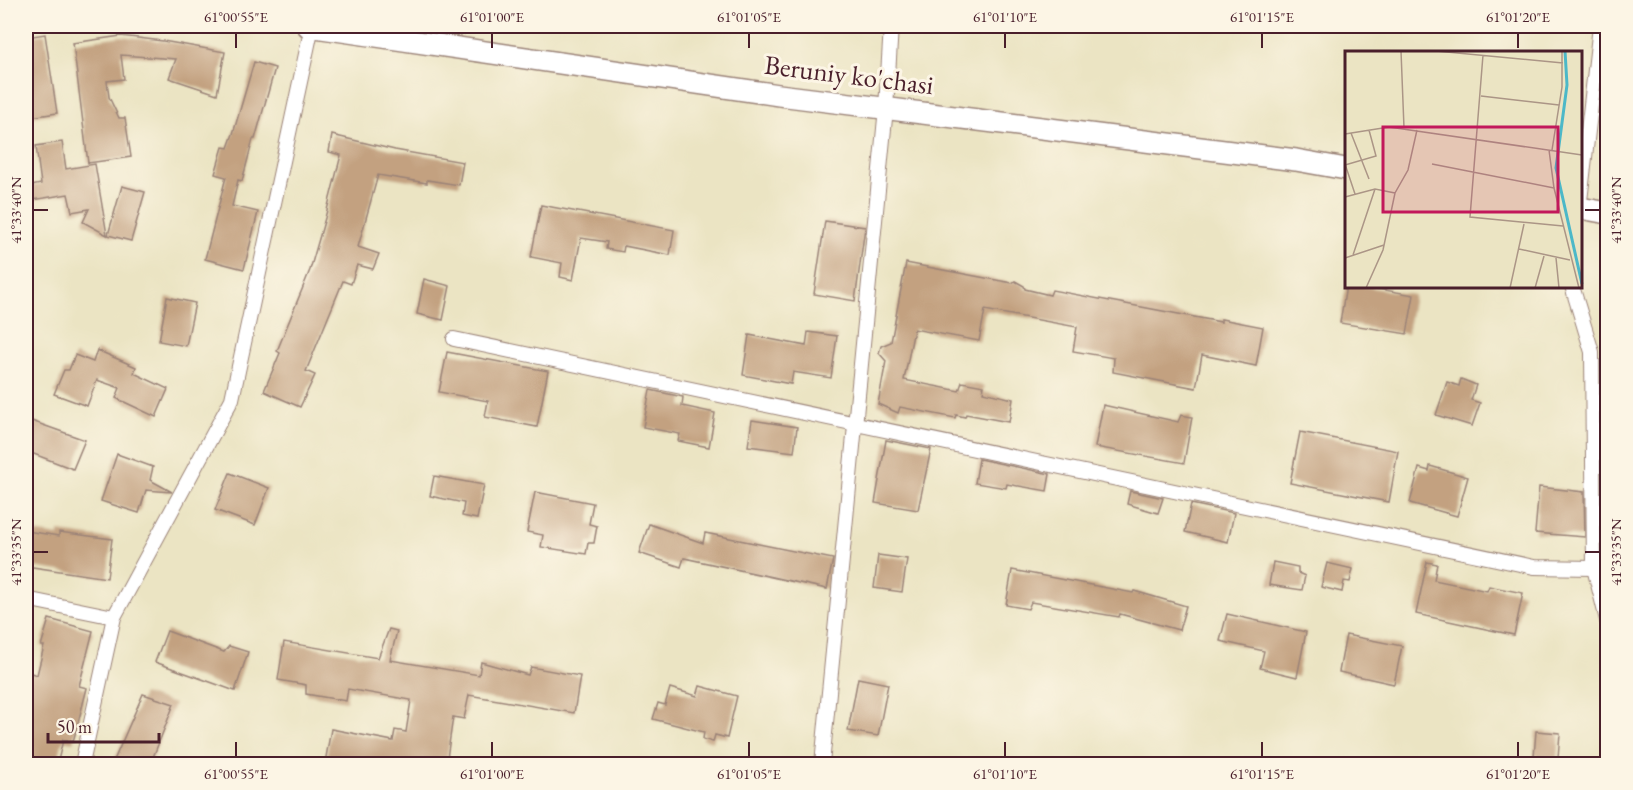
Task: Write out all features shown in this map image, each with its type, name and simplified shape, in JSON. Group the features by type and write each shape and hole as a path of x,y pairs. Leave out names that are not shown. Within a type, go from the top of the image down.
{"main road":[{"name":"Beruniy ko'chasi","path":"310,26 756,91 1273,157 1345,169"},
{"path":"1582,208 1608,213"}],"street":[{"path":"82,765 114,617 232,399 310,26"},
{"path":"822,765 886,108 891,26"},
{"path":"1582,192 1600,26"},
{"path":"1573,288 1592,352 1594,568 1608,624"},
{"path":"454,339 1534,567 1594,568"},
{"path":"26,599 114,617"}],"building":[{"path":"45,34 57,113 31,117 28,92 26,92 26,69 31,68 26,37"},
{"path":"121,36 225,52 217,94 169,78 176,59 121,55 124,79 107,81 109,97 119,118 125,118 131,157 88,163 73,43"},
{"path":"254,62 275,68 242,181 238,180 232,206 258,212 244,269 205,259 226,177 215,174 223,147 228,148 233,134"},
{"path":"332,135 395,150 463,162 459,185 427,180 427,183 378,175 358,247 379,254 373,269 357,265 351,284 343,281 306,371 315,375 300,407 264,391 280,353 277,351 310,270 325,218 341,155 329,152"},
{"path":"62,142 66,169 95,164 107,235 83,222 89,209 72,212 68,194 26,201 26,187 41,184 36,146"},
{"path":"122,186 145,192 131,241 108,235"},
{"path":"541,205 674,230 670,255 624,246 623,252 606,249 607,242 581,238 573,280 560,277 562,263 531,257"},
{"path":"825,221 865,227 855,301 814,294"},
{"path":"906,263 1012,283 1015,281 1025,289 1050,295 1052,290 1221,322 1221,319 1263,327 1256,366 1202,355 1196,388 1113,372 1114,358 1073,351 1077,327 985,310 979,341 914,329 904,380 959,391 962,382 984,386 983,392 1013,399 1009,422 966,414 965,417 956,415 955,418 900,407 898,413 878,404 886,361 879,353 881,346 891,342"},
{"path":"424,279 450,286 443,320 417,314"},
{"path":"1346,288 1374,288 1414,295 1407,334 1340,323"},
{"path":"167,297 195,303 186,346 159,341"},
{"path":"808,332 837,336 831,378 793,372 791,384 743,375 749,335 806,346"},
{"path":"97,350 136,367 134,373 168,389 156,417 116,398 120,388 97,380 87,406 54,394 64,370 69,370 75,355 93,362"},
{"path":"447,352 548,371 537,427 485,417 488,401 439,392"},
{"path":"1461,379 1476,385 1471,400 1480,403 1472,426 1436,415 1447,382 1459,386"},
{"path":"650,390 683,397 682,406 715,413 709,447 678,441 680,434 643,427"},
{"path":"1103,405 1178,422 1181,415 1192,417 1184,463 1095,447"},
{"path":"26,419 85,440 73,469 26,451"},
{"path":"752,420 797,427 794,452 748,446"},
{"path":"1300,432 1398,451 1389,502 1290,483"},
{"path":"886,440 931,449 918,510 875,503"},
{"path":"117,454 153,467 150,480 172,492 146,490 139,513 101,501"},
{"path":"979,459 1050,474 1047,491 1007,484 1006,488 975,483"},
{"path":"1430,466 1468,477 1457,516 1410,503 1419,468 1429,471"},
{"path":"230,473 269,488 255,525 215,510"},
{"path":"434,476 484,485 477,519 462,516 464,503 430,496"},
{"path":"1539,487 1584,492 1585,537 1535,533"},
{"path":"1130,491 1163,498 1158,513 1127,504"},
{"path":"535,492 593,503 589,524 597,526 594,543 588,543 586,554 541,547 543,535 527,532"},
{"path":"1191,504 1234,513 1228,542 1185,532"},
{"path":"649,524 703,543 705,533 833,559 827,589 684,558 681,567 639,553"},
{"path":"26,531 59,536 59,532 112,539 107,578 26,566"},
{"path":"878,555 907,559 902,592 874,588"},
{"path":"1273,562 1298,567 1298,573 1305,576 1302,590 1269,585"},
{"path":"1427,562 1437,564 1434,580 1487,591 1489,586 1523,593 1514,635 1416,614"},
{"path":"1327,563 1353,569 1350,582 1344,581 1342,592 1321,587"},
{"path":"1012,570 1133,593 1134,591 1186,606 1179,630 1120,614 1119,617 1031,602 1028,609 1006,605"},
{"path":"1227,614 1306,632 1297,677 1260,668 1264,651 1220,641"},
{"path":"49,619 93,631 79,686 87,688 73,742 63,740 57,765 26,765 26,693 31,673 37,675 44,646 41,646"},
{"path":"389,629 397,631 390,660 479,675 481,662 528,675 531,667 580,676 574,713 469,695 464,719 453,717 446,765 335,765 325,763 331,729 393,741 395,730 406,732 411,700 348,689 346,701 306,694 306,685 278,680 284,642 378,658"},
{"path":"167,631 224,652 229,646 248,652 235,691 155,662"},
{"path":"1346,635 1402,646 1394,684 1339,672"},
{"path":"858,678 888,684 878,736 848,731"},
{"path":"700,686 737,696 727,738 715,735 713,742 703,739 704,732 653,719 658,703 665,705 670,688 697,696"},
{"path":"143,694 174,704 150,765 112,765"},
{"path":"1536,731 1560,733 1558,758 1534,756"}]}
